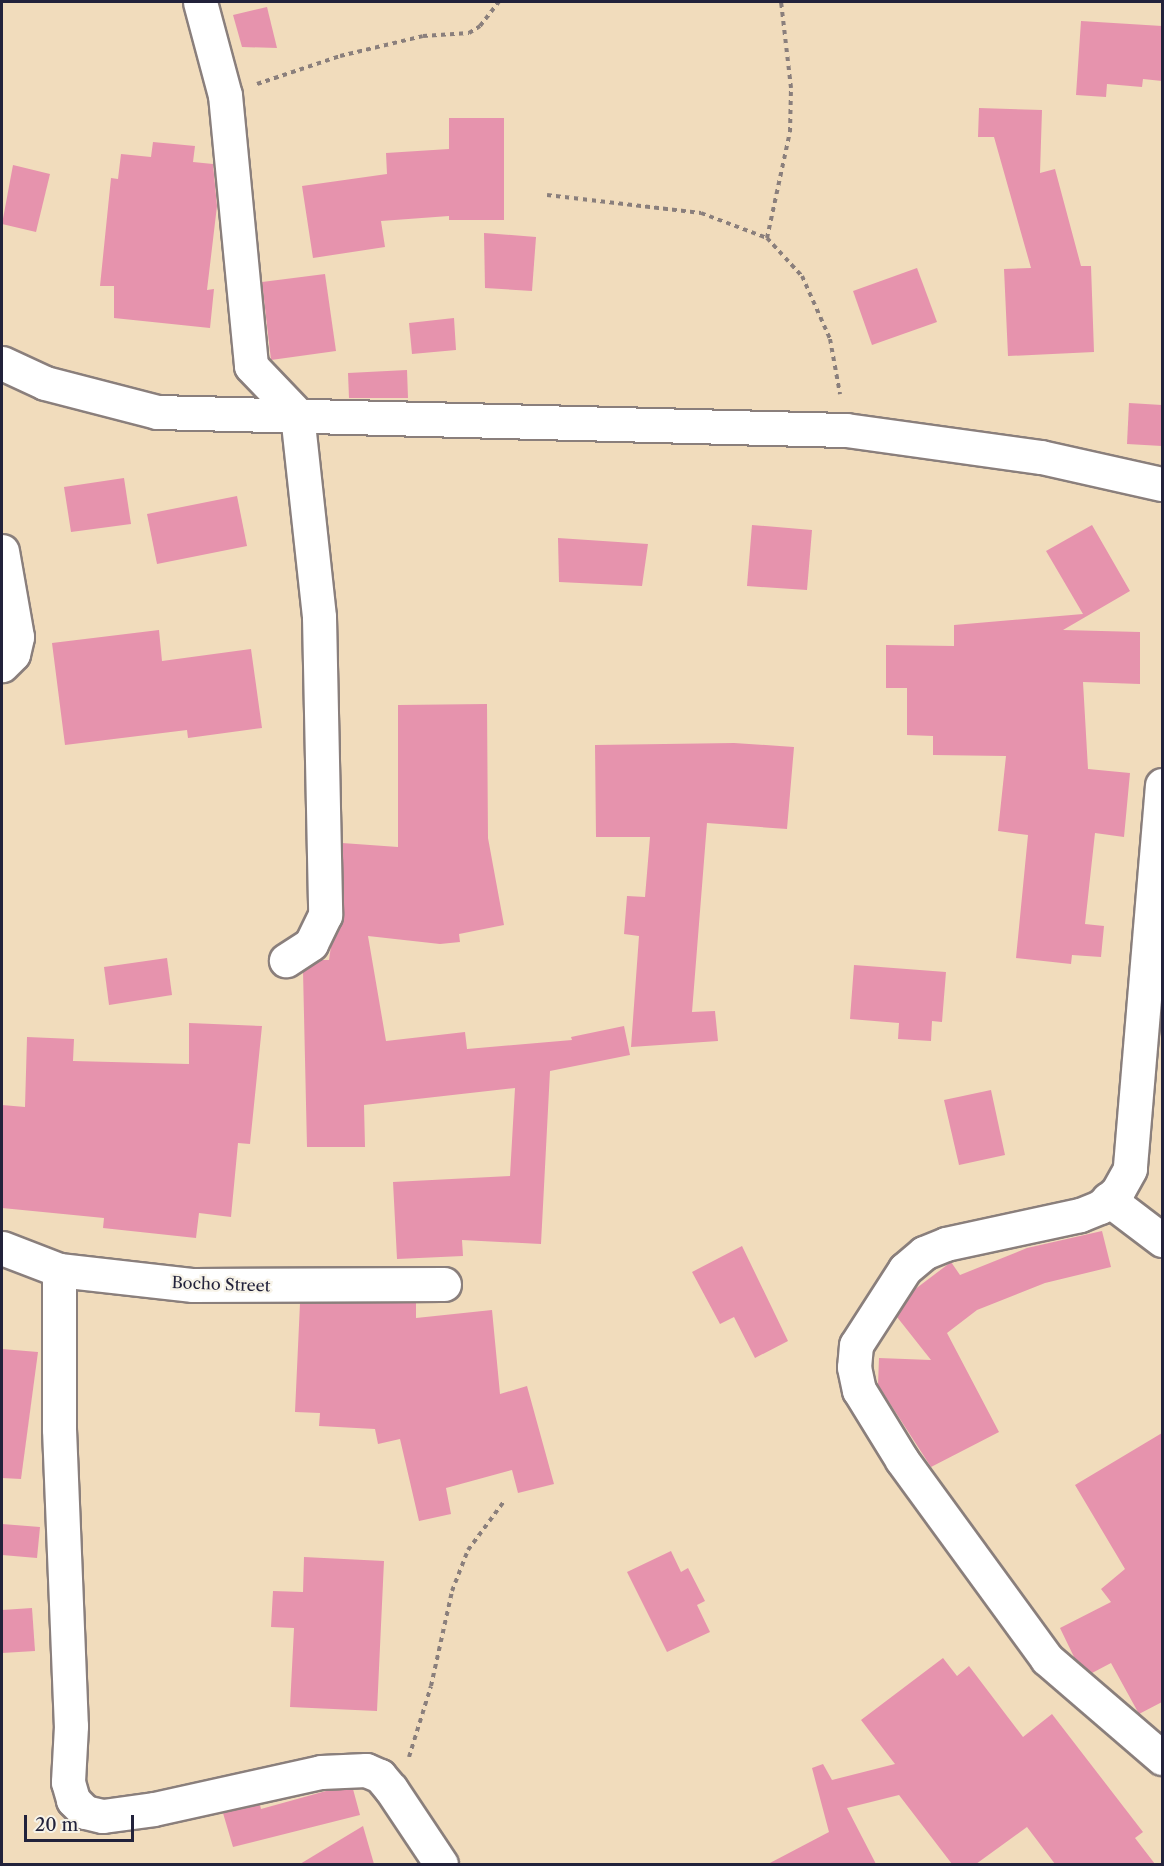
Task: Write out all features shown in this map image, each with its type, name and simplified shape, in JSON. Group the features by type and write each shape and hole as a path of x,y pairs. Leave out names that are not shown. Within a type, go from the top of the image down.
{"street":[{"path":"200,2 225,95 251,366 297,414 320,617 326,915 311,944 286,960"},
{"path":"2,363 45,383 157,412 846,430 1041,457 1162,484"},
{"path":"2,551 17,637 14,654 2,665"},
{"path":"1162,785 1134,1148 1130,1169 1118,1191 1080,1215 946,1244 924,1253 905,1269 856,1345 854,1366 859,1390 902,1460 1047,1659 1162,1758"},
{"path":"1108,1199 1162,1240"},
{"name":"Bocho Street","path":"2,1248 59,1270 193,1286 444,1284"},
{"path":"59,1270 59,1429 71,1726 68,1782 74,1800 85,1812 103,1816 346,1769 366,1770 380,1776 441,1864"}],"path":[{"path":"225,95 340,56 423,36 469,33 480,26 500,2"},
{"path":"767,238 790,132 791,88 781,2"},
{"path":"547,195 701,213 767,238 802,276 830,339 846,430"},
{"path":"399,1802 452,1591 468,1550 506,1500"}],"building":[{"path":"267,7 277,48 242,47 233,15"},
{"path":"1081,21 1162,26 1162,81 1143,79 1142,87 1107,84 1106,97 1076,95"},
{"path":"979,108 1042,110 1040,173 1055,169 1081,266 1091,266 1094,352 1008,356 1004,269 1031,268 994,137 978,137"},
{"path":"449,118 504,118 504,220 449,220 449,216 381,221 385,247 313,258 302,186 387,174 386,153 449,149"},
{"path":"153,142 195,146 193,162 213,164 217,206 207,290 214,289 210,328 114,318 114,286 100,286 111,178 118,179 121,154 151,157"},
{"path":"13,165 50,174 36,232 2,224"},
{"path":"484,233 536,237 532,291 485,288"},
{"path":"917,268 937,322 872,345 853,291"},
{"path":"325,274 336,351 271,360 262,282"},
{"path":"454,318 456,350 412,354 409,323"},
{"path":"407,370 408,398 349,398 348,373"},
{"path":"1129,403 1162,405 1162,446 1127,444"},
{"path":"124,478 131,524 71,532 64,487"},
{"path":"237,496 247,546 157,564 147,514"},
{"path":"752,525 812,530 807,590 747,586"},
{"path":"1092,525 1130,591 1063,630 1140,632 1140,684 1083,682 1088,769 1130,773 1124,837 1095,833 1085,924 1104,926 1101,957 1072,955 1071,964 1016,958 1028,835 998,831 1006,756 933,755 933,736 907,735 907,688 886,688 886,645 954,646 954,625 1083,614 1046,551"},
{"path":"558,538 648,544 642,586 559,582"},
{"path":"159,630 162,661 251,649 262,728 188,738 187,730 65,745 52,643"},
{"path":"487,704 488,838 504,925 459,934 460,942 440,944 368,936 386,1041 465,1032 467,1049 572,1040 571,1037 624,1026 630,1055 550,1071 541,1244 462,1240 463,1256 397,1259 393,1182 510,1176 515,1088 364,1105 365,1147 307,1147 303,971 321,960 329,960 331,946 342,923 342,843 398,847 398,705"},
{"path":"734,743 794,747 787,829 707,823 692,1012 715,1011 718,1041 631,1047 639,936 624,934 627,896 645,897 650,837 596,837 595,745"},
{"path":"167,958 172,995 109,1005 104,967"},
{"path":"854,965 946,972 942,1022 932,1021 931,1041 898,1039 899,1023 850,1019"},
{"path":"189,1023 262,1026 250,1144 238,1143 231,1217 199,1213 196,1238 103,1228 104,1218 2,1208 2,1105 25,1107 27,1037 74,1039 73,1061 189,1064"},
{"path":"991,1090 1005,1155 959,1165 944,1100"},
{"path":"1102,1231 1111,1267 1045,1283 977,1310 947,1333 999,1432 931,1467 878,1385 879,1358 931,1360 897,1317 914,1290 951,1262 960,1275 1027,1248"},
{"path":"742,1246 788,1341 755,1358 734,1317 720,1324 692,1272"},
{"path":"300,1303 416,1303 416,1318 492,1310 500,1394 527,1386 554,1484 518,1493 512,1470 446,1488 451,1514 419,1521 400,1439 378,1444 375,1429 319,1426 320,1413 295,1412"},
{"path":"2,1349 38,1352 21,1479 2,1478"},
{"path":"1162,1433 1162,1702 1139,1714 1111,1663 1092,1673 1075,1659 1060,1628 1111,1602 1101,1589 1125,1569 1075,1485"},
{"path":"2,1524 40,1527 37,1558 2,1555"},
{"path":"671,1551 681,1572 688,1568 705,1601 697,1605 710,1632 667,1652 627,1572"},
{"path":"304,1557 384,1561 377,1711 290,1707 294,1628 271,1627 273,1591 303,1592"},
{"path":"32,1608 35,1651 2,1653 2,1610"},
{"path":"943,1658 957,1676 969,1666 1023,1737 1052,1714 1143,1832 1135,1838 1155,1864 1055,1864 1027,1827 976,1864 952,1864 899,1795 847,1808 876,1864 768,1864 829,1832 812,1768 823,1764 832,1780 895,1764 861,1720"},
{"path":"353,1789 360,1815 233,1847 223,1813 260,1805 261,1809 326,1791"},
{"path":"363,1826 374,1864 300,1864"}]}
